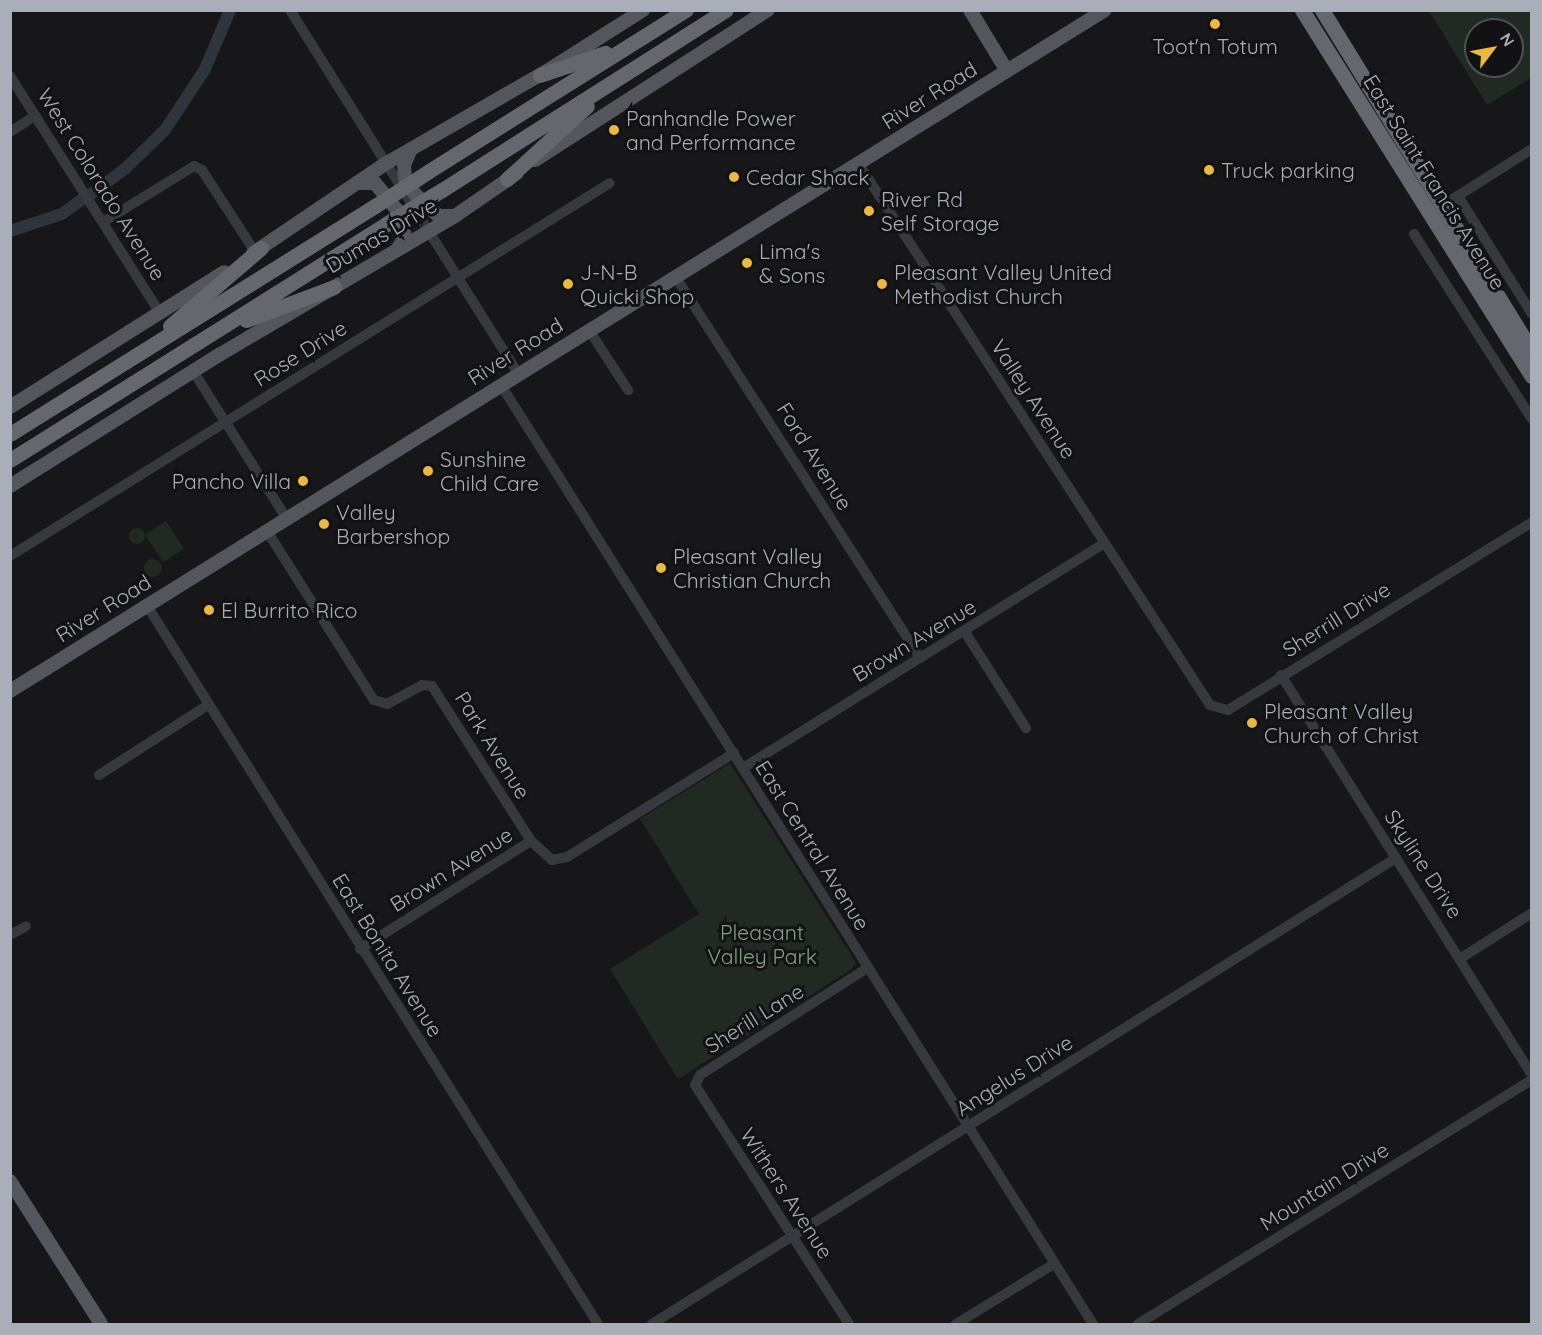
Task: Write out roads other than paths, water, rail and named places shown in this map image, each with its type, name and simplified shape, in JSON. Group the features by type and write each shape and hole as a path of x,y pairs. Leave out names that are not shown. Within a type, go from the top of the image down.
{"highway":[{"path":"10,460 726,10"},
{"name":"East Saint Francis Avenue","path":"1302,10 1435,210 1507,324 1532,376"},
{"name":"East Saint Francis Avenue","path":"1322,10 1435,210"},
{"path":"540,75 602,54 682,13"},
{"path":"10,434 682,13"},
{"path":"507,179 632,69"},
{"path":"136,356 258,250"},
{"path":"177,356 250,318 334,287"},
{"name":"East Saint Francis Avenue","path":"1507,324 1532,352"}],"main road":[{"path":"10,407 258,250 385,164 540,75 643,10"},
{"name":"Dumas Drive","path":"10,486 193,371 455,216 507,179 768,10"},
{"path":"970,10 1007,71"},
{"name":"River Road","path":"10,691 146,604 287,519 1105,10"},
{"path":"411,149 404,165 405,178 415,194 439,216 455,216"},
{"path":"356,183 375,183 397,210 405,237 396,250"},
{"path":"10,1180 100,1324"}],"street":[{"path":"294,12 385,164 518,374"},
{"name":"West Colorado Avenue","path":"10,76 160,312"},
{"path":"10,132 35,116"},
{"path":"1435,210 1532,149"},
{"name":"Valley Avenue","path":"858,163 1178,656"},
{"path":"102,222 195,166 202,170 215,187 258,250"},
{"name":"Rose Drive","path":"10,556 610,183"},
{"name":"East Saint Francis Avenue","path":"1458,196 1530,308"},
{"path":"1414,234 1532,419"},
{"name":"Ford Avenue","path":"675,276 920,658"},
{"path":"1507,324 1530,308"},
{"path":"589,330 628,390"},
{"path":"193,371 287,519"},
{"name":"East Central Avenue","path":"501,385 734,753 866,969 1093,1324"},
{"name":"Sherrill Drive","path":"1178,656 1210,705 1228,710 1281,675 1532,522"},
{"name":"Park Avenue","path":"267,531 374,699 387,704 422,685 432,686 531,842 554,861 567,857 734,753"},
{"name":"Brown Avenue","path":"743,768 965,632 1104,543"},
{"name":"East Bonita Avenue","path":"146,604 360,949 598,1324"},
{"path":"965,632 1026,728"},
{"name":"Skyline Drive","path":"1281,675 1461,958 1532,1075"},
{"path":"99,775 208,705"},
{"name":"Brown Avenue","path":"360,949 531,842"},
{"name":"Angelus Drive","path":"652,1324 1396,858"},
{"path":"1461,958 1532,914"},
{"path":"10,935 26,926"},
{"name":"Sherill Lane","path":"695,1082 866,969"},
{"name":"Mountain Drive","path":"1138,1324 1532,1080"},
{"name":"Withers Avenue","path":"695,1082 696,1089 849,1324"},
{"path":"956,1324 1054,1264"}],"waterway":[{"path":"91,194 126,168 165,130 205,69 230,10"},
{"path":"10,231 62,214 83,199"}],"place":[{"name":"Toot'n Totum","path":"1215,24"},
{"name":"Panhandle Power and Performance","path":"614,130"},
{"name":"Truck parking","path":"1209,170"},
{"name":"Cedar Shack","path":"734,177"},
{"name":"River Rd Self Storage","path":"869,211"},
{"name":"Lima's & Sons","path":"747,263"},
{"name":"J-N-B Quicki Shop","path":"568,284"},
{"name":"Pleasant Valley United Methodist Church","path":"882,284"},
{"name":"Sunshine Child Care","path":"428,471"},
{"name":"Pancho Villa","path":"303,481"},
{"name":"Valley Barbershop","path":"324,524"},
{"name":"Pleasant Valley Christian Church","path":"661,568"},
{"name":"El Burrito Rico","path":"209,610"},
{"name":"Pleasant Valley Church of Christ","path":"1252,723"}],"park label":[{"name":"Pleasant Valley Park","path":"762,944"}]}
